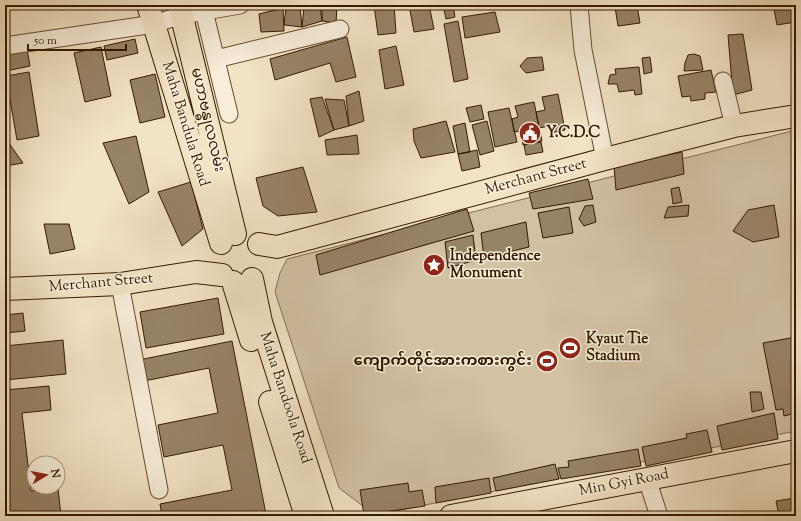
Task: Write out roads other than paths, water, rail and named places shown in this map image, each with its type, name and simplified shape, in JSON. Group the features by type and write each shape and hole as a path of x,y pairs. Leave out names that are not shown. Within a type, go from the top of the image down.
{"main road":[{"name":"မဟာဗန္ဓုလလမ်း","path":"181,10 242,258"},
{"name":"Maha Bandula Road","path":"151,15 242,258"},
{"name":"Merchant Street","path":"5,289 120,284 196,272 242,258 605,159 734,126 796,116"},
{"name":"Maha Bandoola Road","path":"242,258 306,516"},
{"name":"Maha Bandoola Road","path":"242,258 323,516"},
{"name":"Min Gyi Road","path":"451,516 796,451"}],"street":[{"path":"5,46 151,15 181,10 204,11 240,5"},
{"path":"579,5 583,50 605,159"},
{"path":"204,11 229,114"},
{"path":"216,59 340,29"},
{"path":"723,80 734,126"},
{"path":"120,284 159,490"},
{"path":"647,479 659,516"}],"place":[{"name":"Y.C.D.C","path":"530,133"},
{"name":"Independence Monument","path":"434,265"},
{"name":"Kyaut Tie Stadium","path":"570,348"},
{"name":"ကျောက်တိုင်အားကစားကွင်း","path":"547,361"}]}
